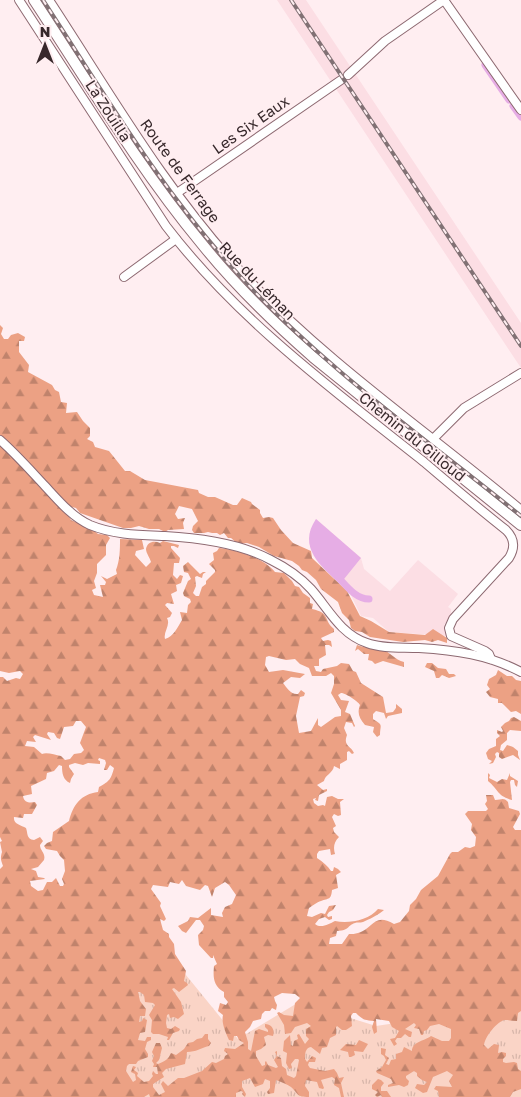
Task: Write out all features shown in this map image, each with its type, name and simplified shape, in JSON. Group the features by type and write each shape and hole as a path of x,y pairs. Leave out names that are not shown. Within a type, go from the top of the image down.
{"main road":[{"name":"Rue du Léman","path":"34,0 132,150 188,227 220,265 281,328 345,384 521,525"}],"street":[{"name":"La Zouilla","path":"19,0 175,238"},
{"name":"Route de Ferrage","path":"49,0 177,193 209,235 244,274 292,322 332,358 521,510"},
{"path":"348,74 385,41 444,0 521,110"},
{"name":"Les Six Eaux","path":"177,193 341,80"},
{"path":"124,277 188,227"},
{"name":"Chemin du Gilloud","path":"175,238 225,292 300,364 509,533 514,547 509,558 455,616 449,628 449,633 453,638 485,651 491,659"},
{"path":"433,439 464,408 521,373"},
{"path":"0,440 72,514 89,525 114,532 195,539 253,552 278,564 302,581 316,594 340,626 361,641 380,646 460,651 491,659 521,672"}],"shaded area":[{"path":"277,0 306,0 521,323 521,368"},
{"path":"316,519 361,558 364,569 390,591 418,560 458,594 448,607 451,609 451,615 444,625 447,636 389,632 373,618 361,616 348,589 320,565 313,555 309,543 310,533"},
{"path":"316,519 361,558 340,584 319,563 310,547 309,538"}],"green space":[{"path":"0,325 3,328 1,334 4,339 8,339 11,335 18,333 25,337 24,341 19,341 19,352 29,365 28,372 52,385 59,392 61,402 67,403 66,413 77,412 90,428 90,436 87,439 93,442 95,447 109,451 125,471 130,471 145,480 198,490 199,493 208,497 215,497 233,505 237,505 242,498 251,502 260,510 263,518 273,518 293,543 311,551 312,558 347,591 360,616 389,632 425,635 433,629 447,638 447,643 438,640 432,642 425,640 403,642 370,637 362,632 355,631 351,628 349,620 342,613 338,602 321,589 316,580 299,566 292,561 274,556 259,547 247,543 238,544 224,533 220,535 208,532 194,533 192,530 193,526 198,521 192,509 179,506 175,514 178,519 185,518 183,523 184,529 168,530 165,532 159,529 139,526 123,528 80,513 76,508 72,507 66,512 71,520 110,538 106,545 106,555 97,564 97,573 94,581 96,588 92,590 94,595 103,597 100,585 105,585 106,582 101,576 107,579 117,574 120,539 142,540 144,549 136,551 135,555 146,567 151,562 146,549 149,543 160,543 163,541 179,545 178,548 171,546 180,558 179,563 174,563 173,575 177,579 180,575 183,576 181,583 176,585 177,591 171,594 174,604 167,603 165,605 172,613 167,618 165,639 175,631 182,620 180,612 187,613 188,605 191,602 183,593 188,581 191,579 188,573 184,572 183,566 188,562 200,574 206,572 202,578 195,577 196,586 193,593 199,596 206,581 215,572 209,564 214,560 213,553 219,548 242,553 264,563 275,572 284,573 295,586 299,587 310,598 310,603 313,604 312,609 322,613 334,629 334,632 321,638 323,641 331,641 332,647 325,645 326,655 319,659 319,666 314,666 316,671 321,672 323,669 337,666 341,663 349,664 353,671 356,672 361,683 383,697 386,713 393,712 396,704 402,709 402,713 388,716 386,719 384,713 376,711 373,714 373,719 381,726 380,735 377,737 373,732 374,727 365,725 360,718 359,703 345,694 341,693 338,695 341,700 349,701 345,712 350,714 355,726 352,723 346,722 344,728 347,735 346,743 354,753 347,752 347,760 340,764 340,769 334,766 324,781 317,785 323,790 327,789 327,791 319,795 318,801 315,800 316,798 313,799 314,803 318,806 325,806 327,797 332,796 344,799 340,802 341,815 334,814 332,817 336,826 333,828 334,832 339,837 334,845 335,854 331,855 330,849 319,851 317,854 317,858 331,871 333,871 334,867 341,872 336,875 338,888 332,890 329,898 309,908 307,916 312,917 321,913 325,914 329,906 336,905 327,915 328,917 332,916 332,919 329,920 325,917 319,919 315,924 322,926 335,921 358,920 369,916 378,909 384,910 365,921 352,924 344,930 337,931 336,936 330,938 329,944 342,944 349,934 363,931 378,920 394,924 400,922 421,890 438,876 450,854 458,852 465,847 475,846 476,837 471,830 472,824 465,814 468,811 486,811 488,809 485,804 487,801 486,795 493,795 495,800 505,800 508,802 509,808 519,811 520,814 513,827 515,830 521,830 521,1011 518,1013 517,1021 505,1020 495,1026 484,1045 488,1049 494,1044 499,1045 498,1053 506,1053 503,1062 517,1063 518,1069 521,1071 521,1089 513,1092 510,1097 439,1097 438,1091 434,1089 436,1086 452,1087 449,1081 453,1075 447,1071 433,1077 427,1092 423,1093 415,1088 417,1084 424,1085 427,1082 417,1076 417,1073 414,1071 406,1076 409,1081 408,1085 404,1087 399,1085 388,1087 388,1085 393,1083 391,1079 376,1071 382,1067 386,1060 381,1054 381,1048 386,1049 385,1055 389,1058 386,1064 389,1065 391,1060 396,1059 396,1054 402,1052 404,1047 412,1051 416,1044 431,1036 442,1041 449,1041 451,1029 439,1024 430,1026 421,1035 419,1029 414,1028 416,1025 414,1023 405,1029 412,1032 411,1037 405,1034 401,1038 397,1038 395,1041 397,1044 394,1046 390,1039 395,1038 399,1031 392,1027 389,1021 376,1019 377,1032 374,1034 372,1027 374,1021 364,1019 353,1013 351,1016 352,1026 342,1030 337,1026 336,1035 330,1038 327,1047 322,1048 320,1054 311,1047 306,1050 305,1055 307,1062 312,1056 316,1058 315,1062 309,1062 310,1068 325,1071 334,1069 339,1078 344,1077 341,1083 344,1097 341,1097 339,1088 334,1085 335,1079 332,1077 321,1080 323,1089 319,1088 317,1082 306,1080 305,1086 309,1092 309,1097 300,1096 289,1086 276,1080 274,1093 268,1094 270,1081 265,1079 263,1084 255,1087 250,1078 242,1081 242,1087 246,1094 245,1097 241,1091 236,1093 236,1097 150,1097 149,1094 144,1097 0,1097 0,869 3,866 0,842 2,841 0,837 0,677 7,681 16,678 20,679 23,674 20,671 9,673 0,671","holes":["266,657 286,660 295,659 300,664 309,668 312,676 326,676 331,673 334,676 331,693 341,710 341,716 335,717 321,727 318,725 318,718 311,731 299,733 296,716 300,697 304,696 305,693 301,690 298,694 293,693 283,683 291,677 300,678 305,674 283,670 269,672 265,665","76,721 81,721 86,727 80,743 84,750 81,753 74,754 70,759 65,760 61,756 49,753 42,754 34,747 25,746 27,741 36,742 33,737 35,735 51,740 47,734 48,732 54,733 60,739 64,727 73,726","99,758 105,760 104,770 107,770 110,765 114,768 111,777 99,787 98,792 87,795 75,805 69,821 53,832 52,841 44,846 46,849 57,851 64,860 65,871 62,879 64,884 60,886 56,878 52,882 47,882 43,890 38,891 31,886 30,881 45,879 38,877 36,871 31,869 38,867 44,860 40,845 43,841 40,837 34,840 30,838 26,828 18,824 14,819 14,817 23,818 24,814 32,814 37,805 35,802 26,801 23,796 32,794 31,786 46,779 47,773 54,771 59,765 62,766 64,778 70,783 74,774 69,765 75,763 83,765 88,763 100,764","182,880 186,886 200,890 205,885 208,886 212,897 215,888 225,882 236,895 232,904 225,907 222,913 223,917 211,915 211,908 198,918 190,917 188,921 178,926 186,933 196,920 200,920 204,926 198,935 199,945 211,958 213,958 213,955 217,964 214,966 215,981 220,990 224,992 224,997 228,1002 226,1005 220,1003 218,1011 223,1015 223,1025 229,1040 233,1041 234,1036 237,1036 244,1043 235,1049 225,1048 224,1051 228,1054 224,1059 216,1063 212,1062 202,1071 184,1078 178,1078 168,1086 163,1081 161,1084 165,1092 159,1095 153,1084 164,1077 162,1073 166,1069 185,1064 187,1052 196,1051 209,1046 211,1043 208,1039 208,1034 205,1034 202,1038 188,1043 176,1055 171,1053 166,1060 158,1064 156,1063 159,1060 162,1048 160,1043 156,1043 152,1052 154,1056 152,1061 153,1067 157,1067 158,1074 153,1071 153,1076 149,1081 144,1082 137,1076 138,1073 134,1070 136,1067 133,1066 131,1072 135,1074 136,1080 133,1082 126,1071 129,1064 136,1064 138,1061 148,1057 145,1049 147,1042 151,1040 151,1037 147,1037 145,1041 138,1040 140,1033 145,1032 147,1020 143,1018 139,1022 140,1016 145,1016 146,1009 140,1001 138,992 144,995 145,1002 155,1005 149,1015 152,1020 151,1032 153,1034 168,1037 167,1040 169,1040 173,1033 180,1029 175,1026 171,1029 167,1028 167,1015 169,1014 170,1018 178,1019 184,1014 181,1002 172,989 174,988 179,992 188,985 184,981 186,971 175,954 174,944 169,934 163,930 160,919 164,921 166,919 160,906 161,903 151,889 153,885 168,887 170,882 179,884","282,993 295,994 300,998 295,1003 293,1016 277,1013 284,1025 285,1034 291,1033 295,1027 307,1023 311,1026 306,1029 306,1036 309,1039 305,1044 299,1034 293,1046 291,1045 290,1035 284,1041 283,1051 287,1053 286,1063 289,1069 292,1068 291,1064 295,1059 299,1060 296,1076 294,1078 287,1075 286,1069 282,1066 281,1058 277,1056 274,1060 278,1067 268,1065 266,1061 265,1065 262,1066 256,1056 256,1051 266,1045 264,1037 268,1035 273,1036 271,1026 265,1024 268,1032 259,1029 255,1031 251,1051 248,1049 245,1032 253,1021 261,1019 265,1011 270,1011 272,1008 276,1010 277,1005 274,997"]},
{"path":"357,645 384,650 404,662 404,667 383,661 375,664 368,660 369,654 364,654 358,649 355,651"},
{"path":"427,663 432,663 438,668 446,669 449,674 456,676 449,678 442,675 436,678 434,671 425,667"},
{"path":"498,670 507,676 512,676 516,680 521,681 521,714 516,711 511,712 502,703 498,703 498,699 490,697 486,692 490,689 487,685 489,679 496,675"},
{"path":"514,717 521,721 521,731 510,730 507,733 507,740 501,745 500,750 503,751 507,745 513,747 518,751 520,760 513,755 502,759 497,752 493,763 489,764 492,761 488,759 486,753 489,749 496,746 496,739 500,736 497,730 502,732 501,727"},
{"path":"488,773 490,775 489,778 497,782 502,779 507,780 510,773 510,776 518,781 517,787 514,780 510,782 512,800 500,794 488,781"},
{"path":"0,916 151,932 238,1039 299,1002 376,1026 521,1004 521,1097 0,1097"},
{"path":"359,1040 368,1044 363,1052 354,1051 355,1055 349,1057 348,1052 340,1050 346,1044 356,1045"},
{"path":"378,1079 384,1083 381,1091 387,1091 391,1097 382,1097 381,1095 377,1097 375,1095 378,1092 372,1089 372,1085"}],"waterway":[{"path":"485,65 509,100"},
{"path":"513,106 521,117"},
{"path":"336,575 359,597 369,599"}],"railway":[{"path":"43,0 160,177 185,211 240,276 272,309 340,372 521,516"},
{"path":"291,0 521,346"}]}
